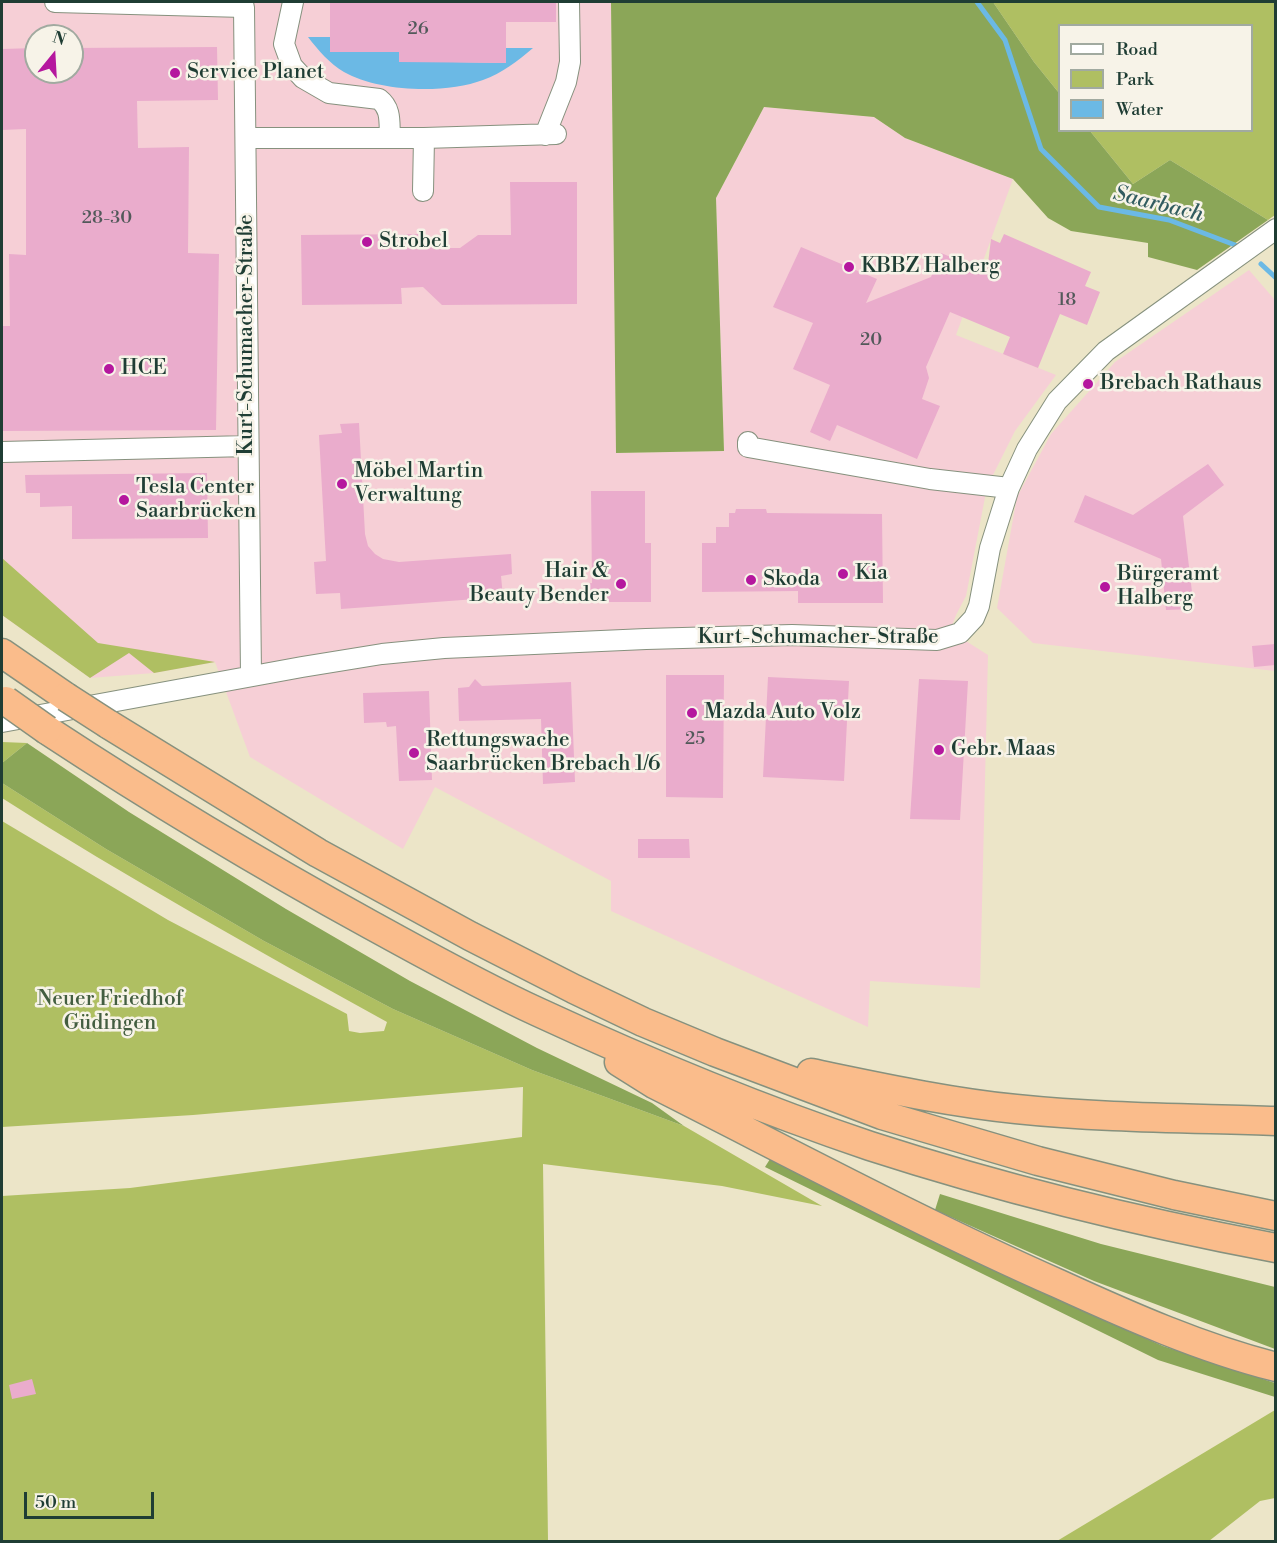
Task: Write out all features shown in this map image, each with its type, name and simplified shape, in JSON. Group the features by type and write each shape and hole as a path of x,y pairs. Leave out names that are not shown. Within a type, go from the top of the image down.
{"highway":[{"path":"2,653 108,724 318,853 470,936 643,1022 715,1052 882,1115 1016,1154 1174,1195 1275,1216"},
{"path":"3,707 47,730 163,805 302,887 450,968 538,1012 718,1089 872,1146 1032,1194 1167,1227 1275,1248"},
{"path":"538,1012 654,1084 996,1256 1122,1313 1275,1367"},
{"path":"715,1052 896,1092 1017,1109 1140,1117 1275,1121"}],"street":[{"name":"Kurt-Schumacher-Straße","path":"55,2 244,7 251,676"},
{"path":"293,2 284,44 292,66 303,78 329,93 379,99 389,110 390,138"},
{"path":"246,138 550,135 570,62 569,2"},
{"path":"423,191 424,138"},
{"name":"Kurt-Schumacher-Straße","path":"3,707 251,676 382,654 444,648 754,636 937,640 950,638 968,626 979,606 990,548 1009,488 1027,449 1057,401 1100,357 1275,229"},
{"path":"748,442 748,447 919,477 1009,488"},
{"path":"2,452 248,446"}],"shaded area":[{"path":"2,2 611,2 616,453 724,451 716,198 764,107 874,117 905,138 1013,179 956,335 1056,375 1015,431 987,487 966,596 950,631 988,655 980,988 870,981 868,1027 611,911 611,881 435,787 403,849 250,757 215,662 154,673 90,678 2,615"},
{"name":"Bürgeramt Halberg","path":"1249,270 1275,300 1275,671 1033,643 997,608 1017,497 1051,434 1115,362"}],"green space":[{"path":"611,2 993,2 1034,62 1058,92 1058,132 1091,132 1133,184 1170,160 1268,220 1197,270 1148,257 1148,243 1071,231 1048,218 1013,179 905,138 874,117 764,107 716,198 724,451 616,453"},
{"path":"993,2 1275,2 1275,215 1268,220 1170,160 1133,184 1091,132 1253,132 1253,24 1058,24 1058,92 1034,62"},
{"path":"2,558 98,643 215,662 154,673 129,653 90,678 2,615"},
{"path":"2,742 27,743 2,763"},
{"path":"27,743 129,812 286,909 410,981 537,1048 652,1103 684,1126 532,1070 393,1009 264,941 106,849 2,783 2,763"},
{"name":"Neuer Friedhof Güdingen","path":"2,783 106,849 264,941 393,1009 532,1070 684,1126 822,1206 722,1186 543,1164 548,1541 2,1541 2,1196 130,1188 522,1137 523,1087 193,1115 2,1127 2,821 168,920 347,1014 349,1031 360,1033 384,1031 387,1022 193,913 49,828 2,798"},
{"path":"770,1159 1043,1293 1163,1346 1275,1383 1275,1397 1158,1360 765,1167"},
{"path":"940,1194 1101,1244 1275,1287 1275,1349 1094,1281 935,1210"},
{"path":"1275,1410 1275,1498 1260,1501 1209,1541 1057,1541"}],"water":[{"path":"308,37 330,37 330,52 399,52 399,61 506,63 506,48 533,48 497,74 483,80 451,87 413,89 375,84 344,72 324,56"}],"building":[{"path":"330,2 556,2 556,22 506,22 506,63 399,62 399,52 330,52"},
{"path":"217,47 218,100 137,101 138,148 189,147 188,253 219,254 216,430 2,431 2,326 10,326 9,254 26,255 26,129 2,130 2,49 24,48 24,84 84,84 84,48"},
{"name":"Strobel","path":"510,182 577,182 577,304 442,305 423,287 401,288 402,304 302,305 301,235 424,234 440,248 460,248 478,235 511,235"},
{"path":"1004,234 1091,272 1085,286 1100,292 1087,325 1060,314 1038,368 1003,354 1010,337 950,312 926,367 929,378 922,399 940,406 917,459 837,425 830,441 810,432 830,385 793,369 813,323 773,307 801,247 877,279 866,303 931,277 941,253 987,272 991,239 1000,243"},
{"name":"Möbel Martin Verwaltung","path":"359,423 365,534 368,546 383,559 399,562 511,554 512,574 501,576 503,597 341,609 340,593 316,594 314,562 326,561 319,435 342,433 340,424"},
{"path":"1208,464 1224,485 1183,516 1194,609 1166,610 1161,559 1074,522 1085,495 1133,515"},
{"name":"Tesla Center Saarbrücken","path":"207,473 208,538 72,539 72,506 40,507 40,493 26,493 25,475"},
{"path":"591,491 645,491 645,543 651,543 651,602 586,602 586,584 592,583"},
{"path":"736,509 766,509 767,513 882,514 883,603 798,603 798,591 702,592 702,543 716,543 716,527 729,527 729,513 735,513"},
{"path":"1275,644 1275,665 1254,667 1252,646"},
{"path":"666,675 724,675 723,798 666,797"},
{"path":"768,677 849,681 844,781 763,777"},
{"path":"475,679 482,686 571,682 575,782 543,784 541,719 459,721 458,688 469,687"},
{"name":"Gebr. Maas","path":"919,679 968,681 960,820 910,819"},
{"name":"Rettungswache Saarbrücken Brebach 1/6","path":"429,691 432,780 399,781 396,726 387,727 386,722 364,723 363,693"},
{"path":"638,839 689,839 690,858 638,858"},
{"path":"32,1379 36,1394 12,1399 9,1385"}],"waterway":[{"name":"Saarbach","path":"977,2 1005,40 1041,149 1099,207 1169,220 1235,245"},
{"name":"Saarbach","path":"1261,264 1276,278"}],"place":[{"name":"Service Planet","path":"175,73"},
{"name":"Strobel","path":"367,242"},
{"name":"KBBZ Halberg","path":"849,267"},
{"name":"HCE","path":"109,369"},
{"name":"Brebach Rathaus","path":"1088,384"},
{"name":"Möbel Martin Verwaltung","path":"342,484"},
{"name":"Tesla Center Saarbrücken","path":"124,500"},
{"name":"Kia","path":"843,574"},
{"name":"Skoda","path":"751,580"},
{"name":"Hair & Beauty Bender","path":"621,584"},
{"name":"Bürgeramt Halberg","path":"1105,587"},
{"name":"Mazda Auto Volz","path":"692,713"},
{"name":"Gebr. Maas","path":"939,750"},
{"name":"Rettungswache Saarbrücken Brebach 1/6","path":"414,753"}]}
